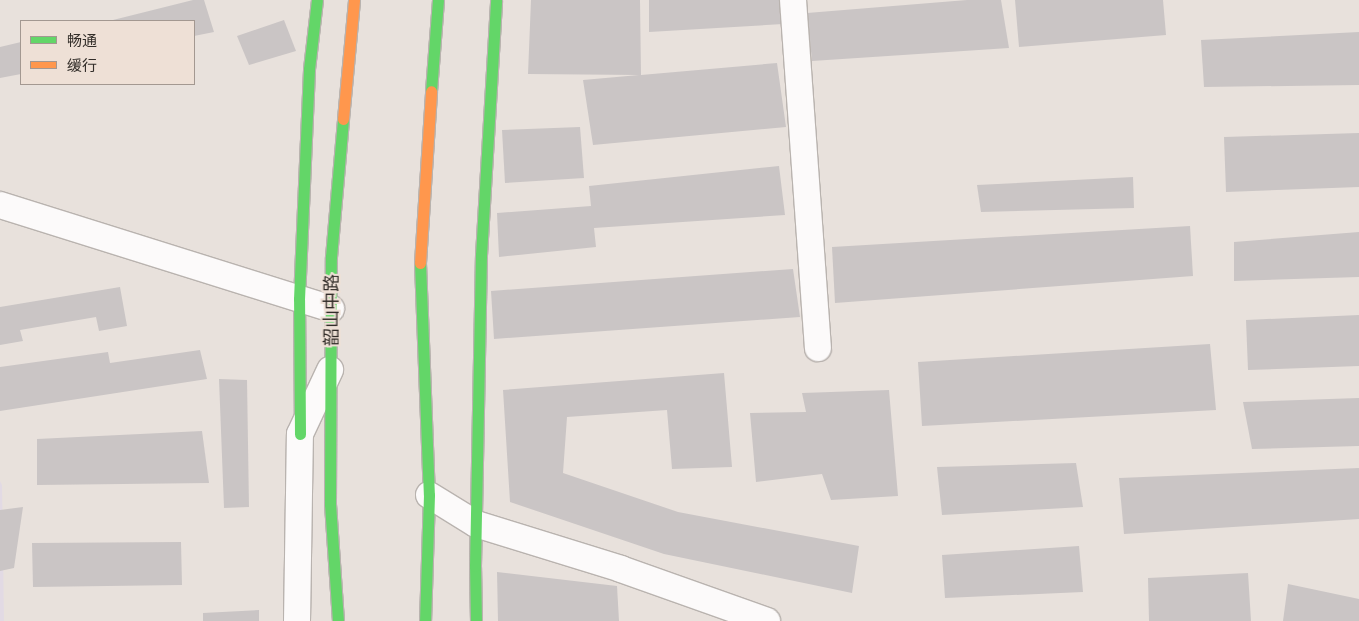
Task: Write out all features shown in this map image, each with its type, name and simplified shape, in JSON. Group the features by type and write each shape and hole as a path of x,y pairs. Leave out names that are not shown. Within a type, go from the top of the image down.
{"main road":[{"path":"300,434 299,299 309,69 317,0"},
{"name":"韶山中路","path":"338,621 330,504 331,258 354,0"},
{"path":"425,621 429,494 419,247 438,0"},
{"path":"476,621 481,255 496,0"}],"street":[{"path":"793,0 818,348"},
{"path":"0,205 331,309"},
{"path":"297,621 300,434 330,370"},
{"path":"429,494 476,524 622,569 767,621"}],"shaded area":[{"path":"0,481 2,485 4,621 0,621"}],"building":[{"path":"193,0 204,0 214,32 195,36 195,20 113,20"},
{"path":"531,0 640,0 641,75 777,63 786,127 593,145 583,80 639,75 528,74"},
{"path":"649,0 779,0 783,24 649,32"},
{"path":"967,0 1001,0 1009,48 812,61 807,13"},
{"path":"1015,0 1163,0 1166,35 1019,47"},
{"path":"284,20 296,51 249,65 237,36"},
{"path":"1359,32 1359,85 1204,87 1201,40"},
{"path":"20,42 20,74 0,78 0,47"},
{"path":"580,127 584,178 505,183 502,130"},
{"path":"1359,133 1359,187 1226,192 1224,137"},
{"path":"779,166 785,215 594,228 596,247 499,257 497,213 591,206 589,186"},
{"path":"1133,177 1134,208 981,212 977,185"},
{"path":"1190,226 1193,276 835,303 832,247"},
{"path":"1359,232 1359,277 1234,281 1234,242"},
{"path":"793,269 800,317 494,339 491,291"},
{"path":"120,287 127,326 99,331 96,317 20,330 23,341 0,345 0,307"},
{"path":"1359,315 1359,366 1248,370 1246,320"},
{"path":"1210,344 1216,410 922,426 918,362"},
{"path":"200,350 207,379 0,411 0,367 108,352 110,363"},
{"path":"724,373 732,467 672,469 667,410 567,417 563,473 678,512 859,546 852,593 664,554 510,502 503,390"},
{"path":"219,379 247,380 249,507 224,508"},
{"path":"889,390 898,496 831,500 822,474 756,482 750,413 806,412 802,393"},
{"path":"1359,398 1359,446 1252,449 1243,402"},
{"path":"202,431 209,483 37,485 37,439"},
{"path":"1076,463 1083,507 942,515 937,467"},
{"path":"1359,468 1359,519 1124,534 1119,478"},
{"path":"23,507 14,568 0,571 0,510"},
{"path":"181,542 182,585 33,587 32,543"},
{"path":"1079,546 1083,592 945,598 942,555"},
{"path":"497,572 617,586 619,621 498,621"},
{"path":"1248,573 1251,621 1149,621 1148,578"},
{"path":"1288,584 1359,599 1359,621 1283,621"},
{"path":"259,610 259,621 203,621 203,613"}],"traffic: fast":[{"path":"300,434 299,299 309,69 317,0"},
{"path":"431,91 438,0"},
{"path":"476,621 475,566 481,255 496,0"},
{"path":"338,621 330,504 331,257 343,119"},
{"path":"420,263 429,495 425,621"}],"traffic: slow":[{"path":"343,119 354,0"},
{"path":"420,263 431,91"}]}
